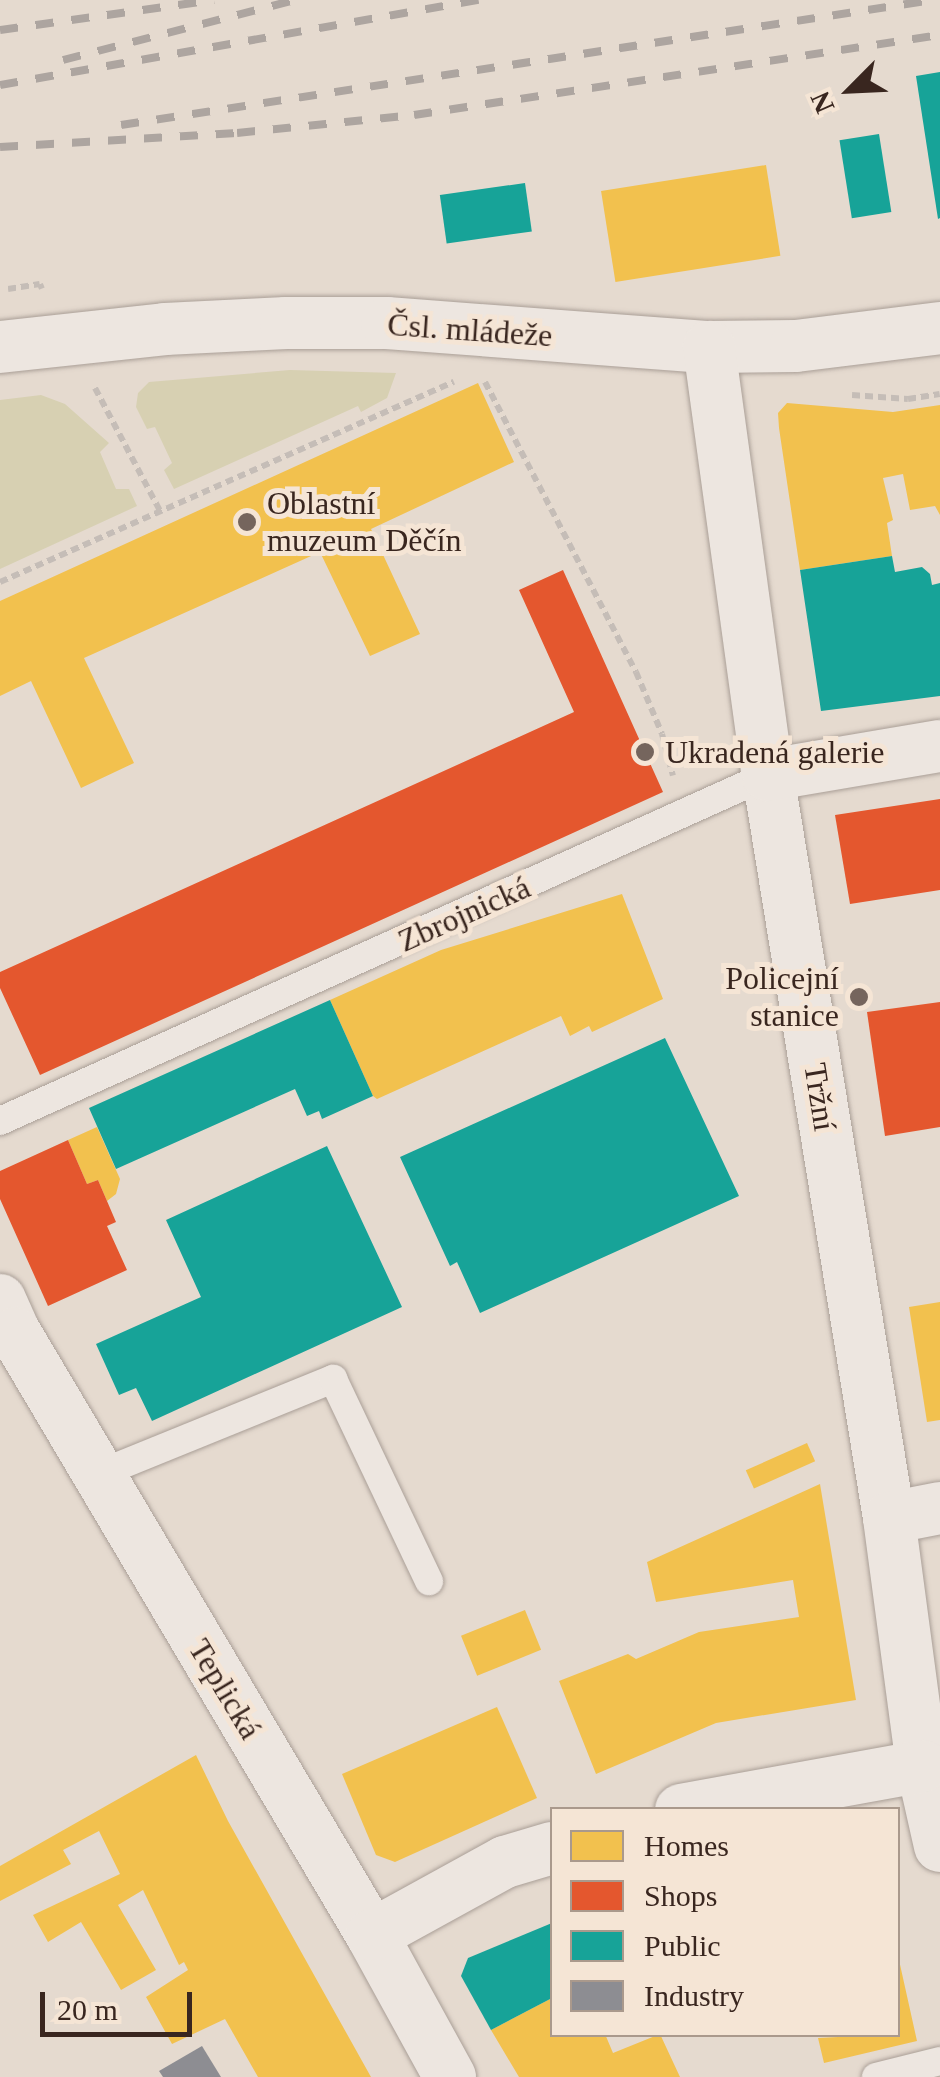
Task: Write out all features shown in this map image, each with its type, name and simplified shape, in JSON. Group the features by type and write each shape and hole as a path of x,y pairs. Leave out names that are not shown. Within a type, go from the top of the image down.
{"street":[{"name":"Čsl. mládeže","path":"0,347 164,329 386,323 708,347 796,346 940,328"},
{"name":"Tržní","path":"708,347 768,775 889,1518 922,1766 940,1846"},
{"name":"Zbrojnická","path":"768,775 940,746"},
{"name":"Teplická","path":"0,1300 372,1935 450,2077"},
{"path":"889,1518 940,1508"},
{"path":"696,1807 922,1766"},
{"path":"372,1935 506,1862 550,1849"}],"lane":[{"name":"Zbrojnická","path":"0,1121 768,775"},
{"path":"99,1474 333,1378 429,1580"},
{"path":"876,2077 940,2061"}],"path":[{"path":"69,340 160,511"},
{"path":"478,371 636,672 662,734"},
{"path":"0,582 461,378"}],"shaded area":[{"path":"290,370 396,373 387,398 361,412 358,406 174,489 164,470 172,463 155,427 147,429 136,407 138,393 149,382"},
{"path":"41,395 65,404 109,443 100,452 116,489 129,489 137,506 0,569 0,400"}],"building: Homes":[{"path":"766,165 780,256 615,282 601,191"},
{"path":"478,383 514,462 371,529 420,634 370,656 320,552 84,658 134,763 81,788 31,681 0,696 0,601"},
{"path":"787,403 893,412 940,405 940,515 935,506 910,510 903,474 883,478 893,520 887,523 892,556 800,570 779,428 778,413"},
{"path":"622,894 663,999 592,1032 589,1026 570,1036 561,1016 377,1099 373,1096 330,1000 441,950"},
{"path":"97,1127 120,1179 116,1194 107,1201 98,1180 87,1184 68,1140"},
{"path":"940,1302 940,1420 927,1422 909,1307"},
{"path":"807,1443 815,1461 754,1489 746,1470"},
{"path":"820,1484 856,1700 716,1723 596,1774 559,1681 628,1654 636,1659 699,1632 799,1617 793,1580 656,1602 647,1562"},
{"path":"525,1610 541,1650 477,1676 461,1636"},
{"path":"497,1707 537,1798 395,1862 376,1855 342,1774"},
{"path":"196,1755 228,1821 371,2077 258,2077 225,2019 172,2044 146,1997 188,1970 184,1962 179,1965 143,1890 118,1905 156,1970 121,1990 81,1922 48,1942 33,1915 120,1874 99,1831 63,1850 71,1864 0,1901 0,1866"},
{"path":"900,1964 917,2041 824,2063 818,2038 900,2037"},
{"path":"550,1999 550,2037 606,2037 613,2053 661,2037 680,2077 519,2077 491,2030"}],"building: Shops":[{"path":"563,570 663,792 40,1075 0,988 0,972 574,712 519,590"},
{"path":"940,799 940,890 850,904 835,815"},
{"path":"940,1002 940,1127 885,1136 867,1012"},
{"path":"68,1140 87,1184 98,1180 116,1222 107,1226 127,1270 48,1306 0,1199 0,1171"}],"building: Public":[{"path":"940,72 940,218 938,219 916,76"},
{"path":"879,134 891,212 852,218 839,140"},
{"path":"525,183 532,232 447,243 440,195"},
{"path":"892,556 895,572 922,567 930,574 932,585 940,583 940,696 821,711 800,570"},
{"path":"330,1000 373,1096 322,1119 319,1111 307,1116 295,1089 116,1169 89,1108"},
{"path":"665,1038 739,1196 480,1313 457,1262 450,1266 400,1157"},
{"path":"327,1146 402,1307 152,1421 136,1388 119,1395 96,1344 201,1297 166,1220"},
{"path":"550,1924 550,1999 491,2030 461,1976 468,1958"}],"building: Industry":[{"path":"202,2046 221,2077 163,2077 159,2071"}],"railway":[{"path":"0,30 214,0"},
{"path":"63,60 295,0"},
{"path":"0,85 479,0"},
{"path":"121,125 932,0"},
{"path":"0,147 237,133 414,115 940,35"}],"place":[{"name":"Oblastní muzeum Děčín","path":"247,522"},
{"name":"Ukradená galerie","path":"645,752"},
{"name":"Policejní stanice","path":"859,997"}]}
